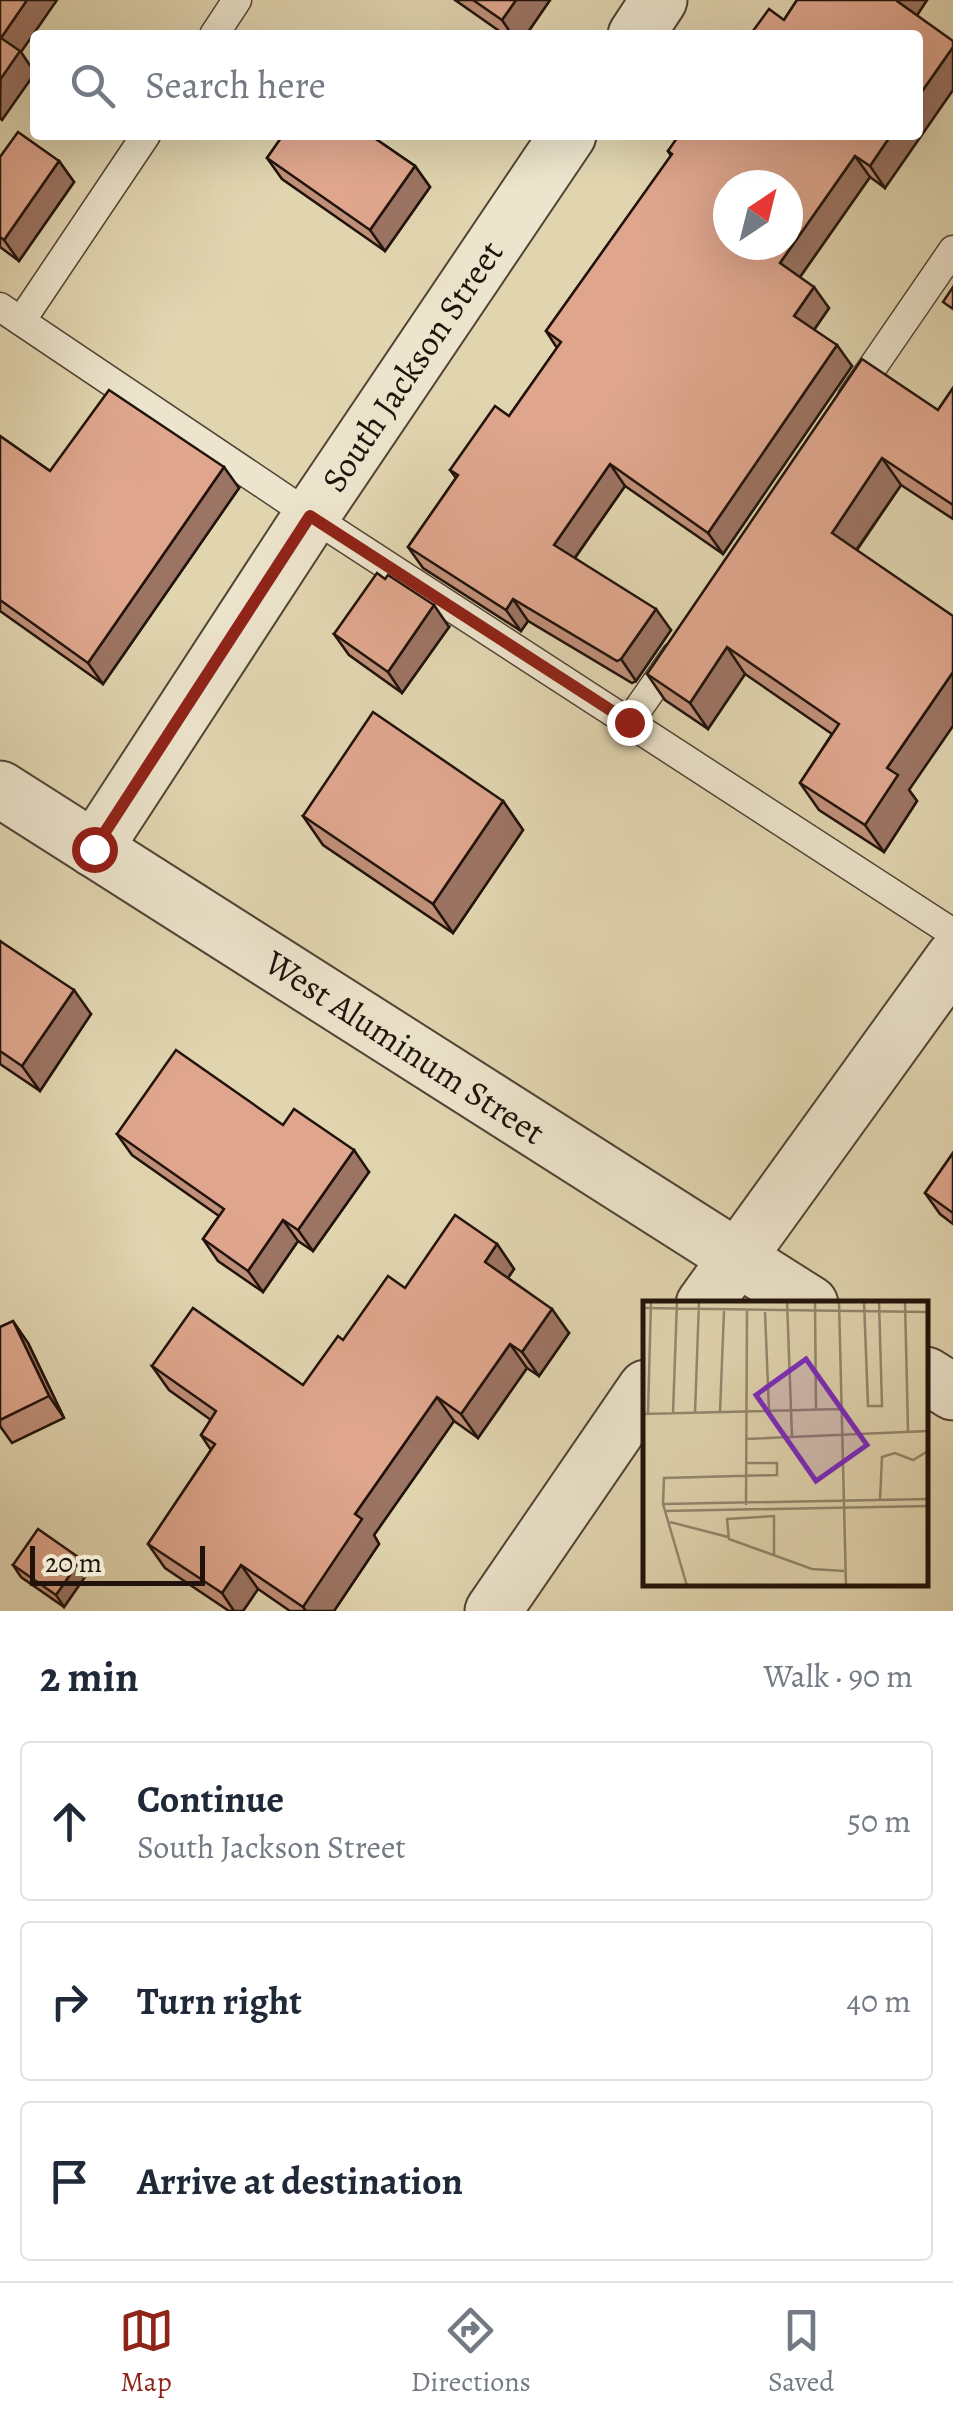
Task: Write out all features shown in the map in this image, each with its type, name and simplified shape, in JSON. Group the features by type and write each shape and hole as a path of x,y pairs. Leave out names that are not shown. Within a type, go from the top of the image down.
{"street":[{"path":"639,30 659,0"},
{"name":"South Jackson Street","path":"94,849 310,516 565,140"},
{"name":"West Aluminum Street","path":"0,789 805,1301"},
{"path":"706,1301 953,959"},
{"path":"928,1376 953,1392"},
{"path":"493,1611 643,1392"}],"lane":[{"path":"217,30 238,0"},
{"path":"142,140 10,314 310,516 953,933"},
{"path":"841,413 953,250"},
{"path":"629,722 685,641"}],"building":[{"path":"0,0 27,0 1,38 20,51 0,80"},
{"path":"473,0 516,0 502,20"},
{"path":"797,0 897,0 953,41 953,47 923,90 923,30 754,30 769,9 784,20"},
{"path":"18,132 59,161 4,240 0,237 0,157"},
{"path":"280,140 377,140 415,166 370,230 267,158"},
{"path":"676,140 888,140 870,166 855,156 803,230 803,170 713,170 713,260 782,260 780,263 814,287 794,316 837,345 708,533 610,464 554,545 656,609 617,661 513,599 506,610 408,547 458,475 450,470 495,406 509,416 561,342 546,331 672,154 668,151"},
{"path":"953,287 953,309 943,302"},
{"path":"862,359 938,410 953,388 953,505 882,458 832,533 953,616 953,672 887,768 898,775 865,825 800,783 839,724 727,647 690,703 647,674"},
{"path":"109,390 224,467 88,663 0,600 0,436 50,471"},
{"path":"377,573 385,579 388,575 434,605 388,672 334,634"},
{"path":"373,712 503,801 433,904 303,816"},
{"path":"0,941 74,990 22,1066 0,1051"},
{"path":"176,1050 283,1125 294,1109 354,1150 298,1230 283,1220 248,1271 203,1239 224,1209 117,1134"},
{"path":"953,1153 953,1213 925,1193"},
{"path":"455,1215 497,1244 485,1262 552,1309 522,1352 510,1344 461,1414 437,1397 355,1514 362,1519 303,1607 241,1565 222,1593 148,1544 215,1444 201,1435 216,1411 152,1366 193,1308 303,1385 338,1336 343,1340 388,1276 405,1288"},
{"path":"13,1321 49,1396 0,1420 0,1327"},
{"path":"38,1529 81,1559 56,1595 13,1565"}],"route":[{"path":"94,849 310,516 629,722"}]}
